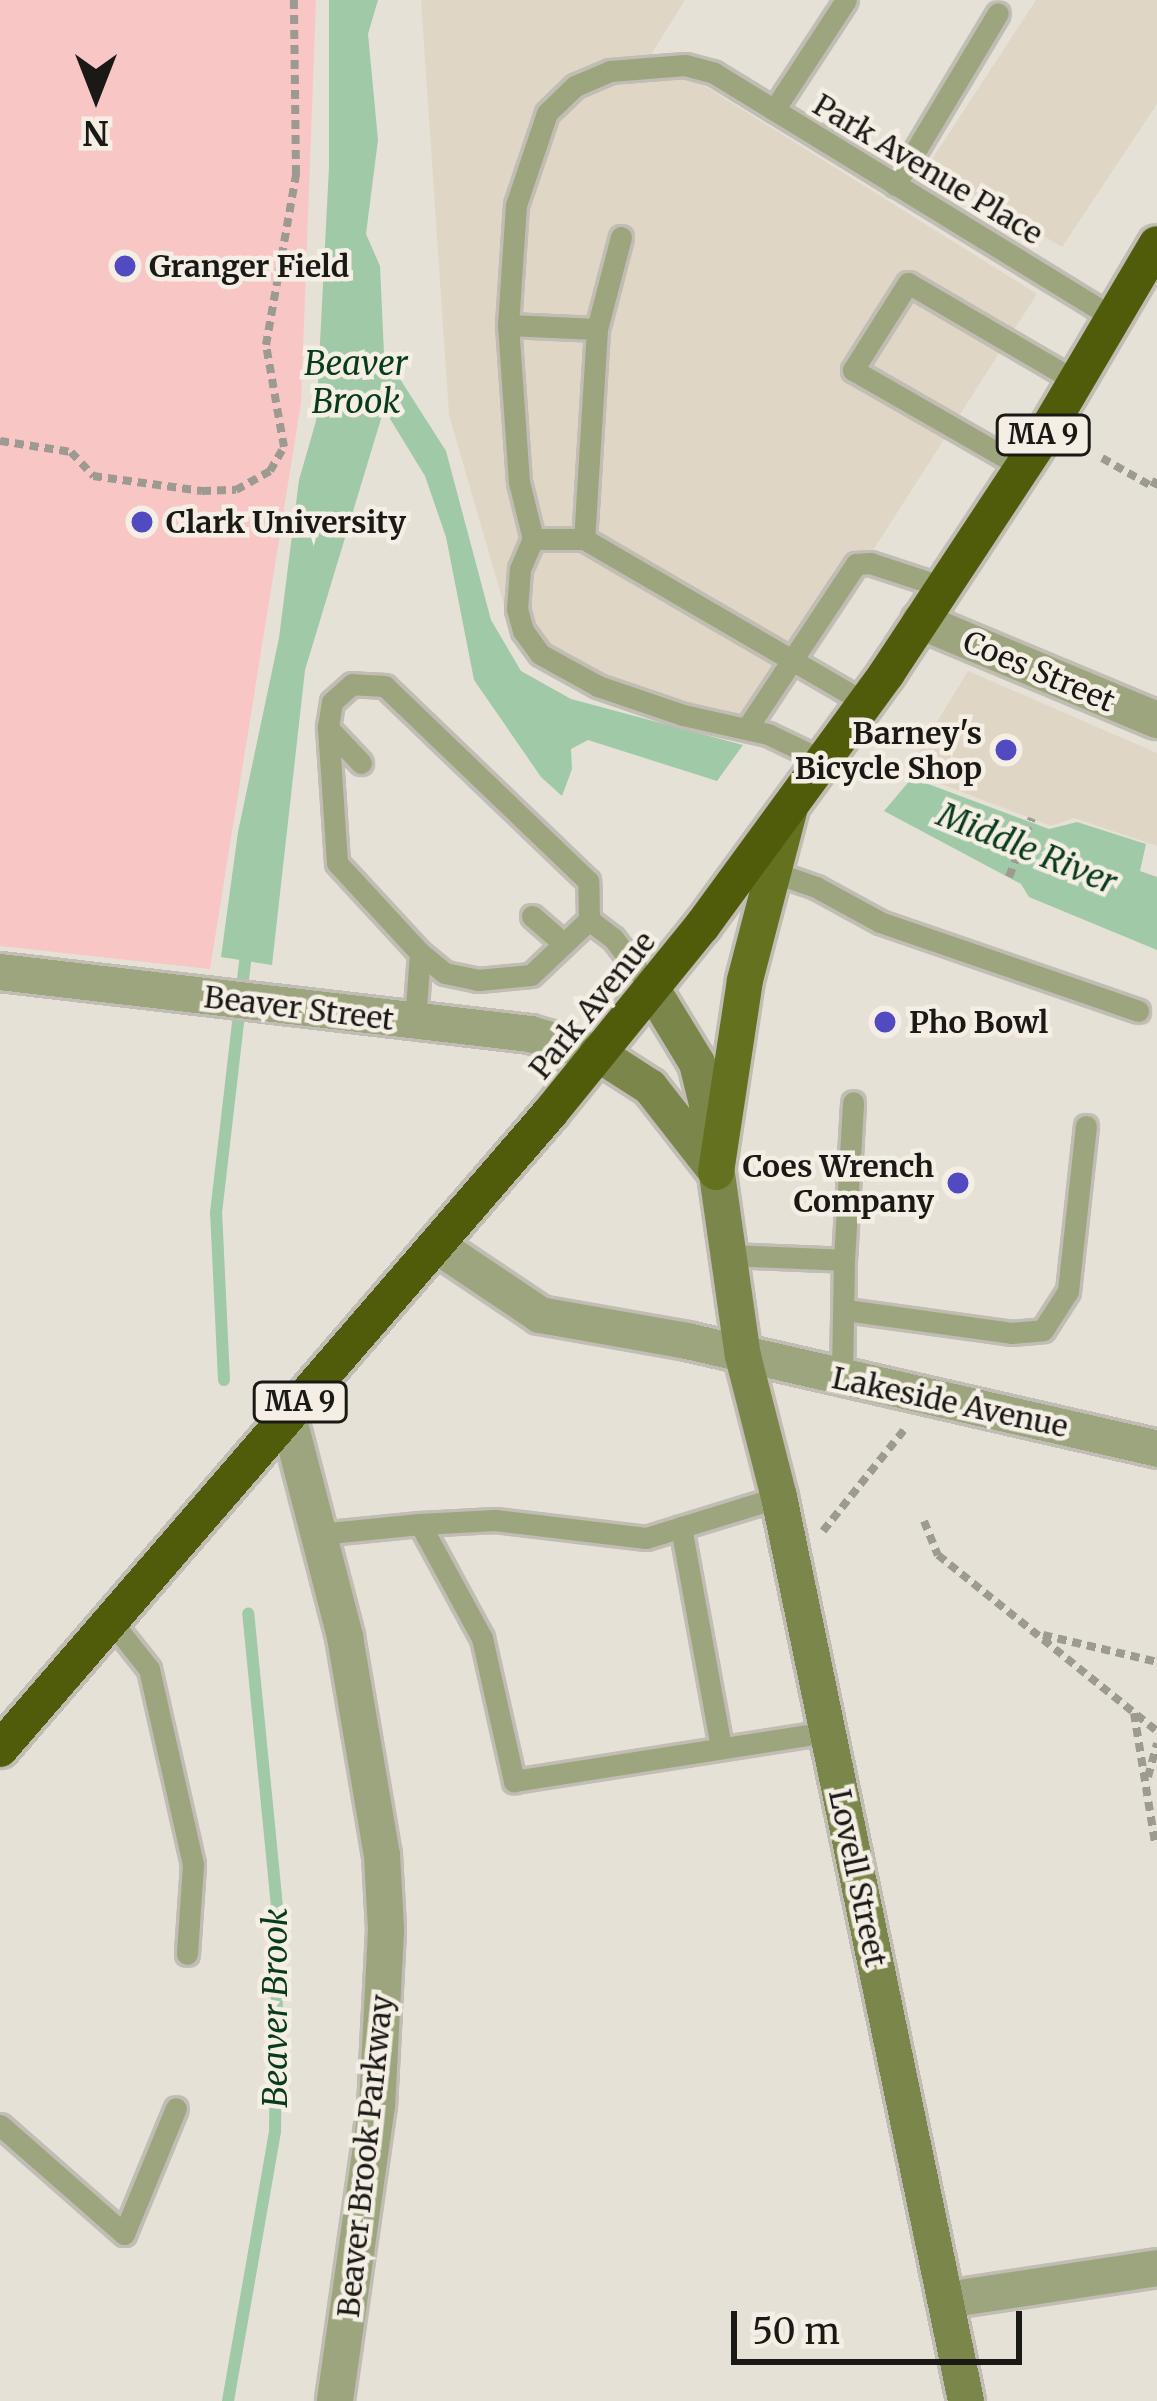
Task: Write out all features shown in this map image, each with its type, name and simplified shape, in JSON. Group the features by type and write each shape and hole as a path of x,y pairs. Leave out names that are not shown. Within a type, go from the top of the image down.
{"highway":[{"name":"Park Avenue","path":"0,1749 652,989 866,703 1022,467 1157,244"}],"main road":[{"path":"716,1172 745,980 790,808"}],"street":[{"name":"Coes Street","path":"920,621 1157,720"},
{"name":"Beaver Street","path":"0,971 530,1034 597,1053"},
{"name":"Lovell Street","path":"652,989 697,1064 743,1356 778,1497 966,2401"},
{"path":"597,1053 650,1088 716,1172"},
{"name":"Lakeside Avenue","path":"436,1246 540,1315 1157,1449"},
{"name":"Beaver Brook Parkway","path":"289,1416 370,1762 386,1930 376,2105 335,2401"},
{"path":"946,2300 1157,2267"}],"lane":[{"path":"774,110 846,0"},
{"path":"896,185 998,13"},
{"name":"Park Avenue Place","path":"508,326 516,205 547,113 575,86 610,71 685,65 713,74 1112,317"},
{"path":"584,538 597,329 621,237"},
{"path":"1022,467 853,370 908,283 1076,381"},
{"path":"597,329 508,326 519,482 533,538 520,569 517,609 524,631 540,654 598,686 683,715 747,728 824,761"},
{"path":"533,538 584,538 866,703"},
{"path":"747,728 856,565 870,563 943,586"},
{"path":"352,684 385,686 588,881 589,920 531,975 478,980 446,973 420,953 337,862 328,727 332,702 352,684"},
{"path":"328,727 361,764"},
{"path":"773,872 816,887 880,922 1138,1011"},
{"path":"532,916 562,942"},
{"path":"589,920 613,938 652,989"},
{"path":"415,1021 420,953"},
{"path":"842,1380 853,1102"},
{"path":"846,1310 1011,1333 1043,1330 1068,1292 1086,1126"},
{"path":"727,1255 844,1260"},
{"path":"319,1534 495,1520 646,1538 778,1497"},
{"path":"420,1524 482,1638 514,1781 828,1732"},
{"path":"681,1527 721,1748"},
{"path":"111,1621 149,1669 193,1865 187,1954"},
{"path":"0,2125 124,2234 176,2108"}],"path":[{"path":"0,441 71,452 93,476 202,491 236,490 270,470 284,447 266,345 296,174 294,0"},
{"path":"1102,458 1153,488 1157,479"},
{"path":"1009,878 1032,818"},
{"path":"821,1534 911,1420"},
{"path":"924,1522 938,1555 1157,1730"},
{"path":"1036,1633 1157,1662"},
{"path":"1134,1712 1155,1842"},
{"path":"1146,1785 1157,1743"}],"shaded area":[{"name":"Clark University","path":"0,0 316,0 301,403 210,969 0,946"},
{"path":"421,0 685,0 652,53 1037,294 751,741 559,679 515,643 449,415"},
{"path":"1036,0 1157,0 1157,104 1062,247 927,167"},
{"path":"968,671 1157,753 1157,846 1074,818 1051,826 907,771"}],"water":[{"name":"Beaver Brook","path":"329,0 378,0 368,34 378,140 366,234 380,266 384,354 446,451 491,620 521,671 571,699 743,745 717,781 588,740 571,749 572,769 562,796 541,777 474,680 446,537 425,476 384,409 305,670 272,965 221,957 238,832 279,638 299,480 316,421 329,167"},
{"name":"Middle River","path":"912,778 1049,829 1077,822 1146,844 1140,871 1157,877 1157,950 1029,897 1021,884 884,811"}],"waterway":[{"name":"Beaver Brook","path":"224,1380 216,1213 247,945"},
{"name":"Beaver Brook","path":"228,2401 275,2132 278,1917 248,1613"}],"place":[{"name":"Granger Field","path":"125,266"},
{"name":"Clark University","path":"142,522"},
{"name":"Barney's Bicycle Shop","path":"1006,750"},
{"name":"Pho Bowl","path":"885,1022"},
{"name":"Coes Wrench Company","path":"958,1183"}]}
